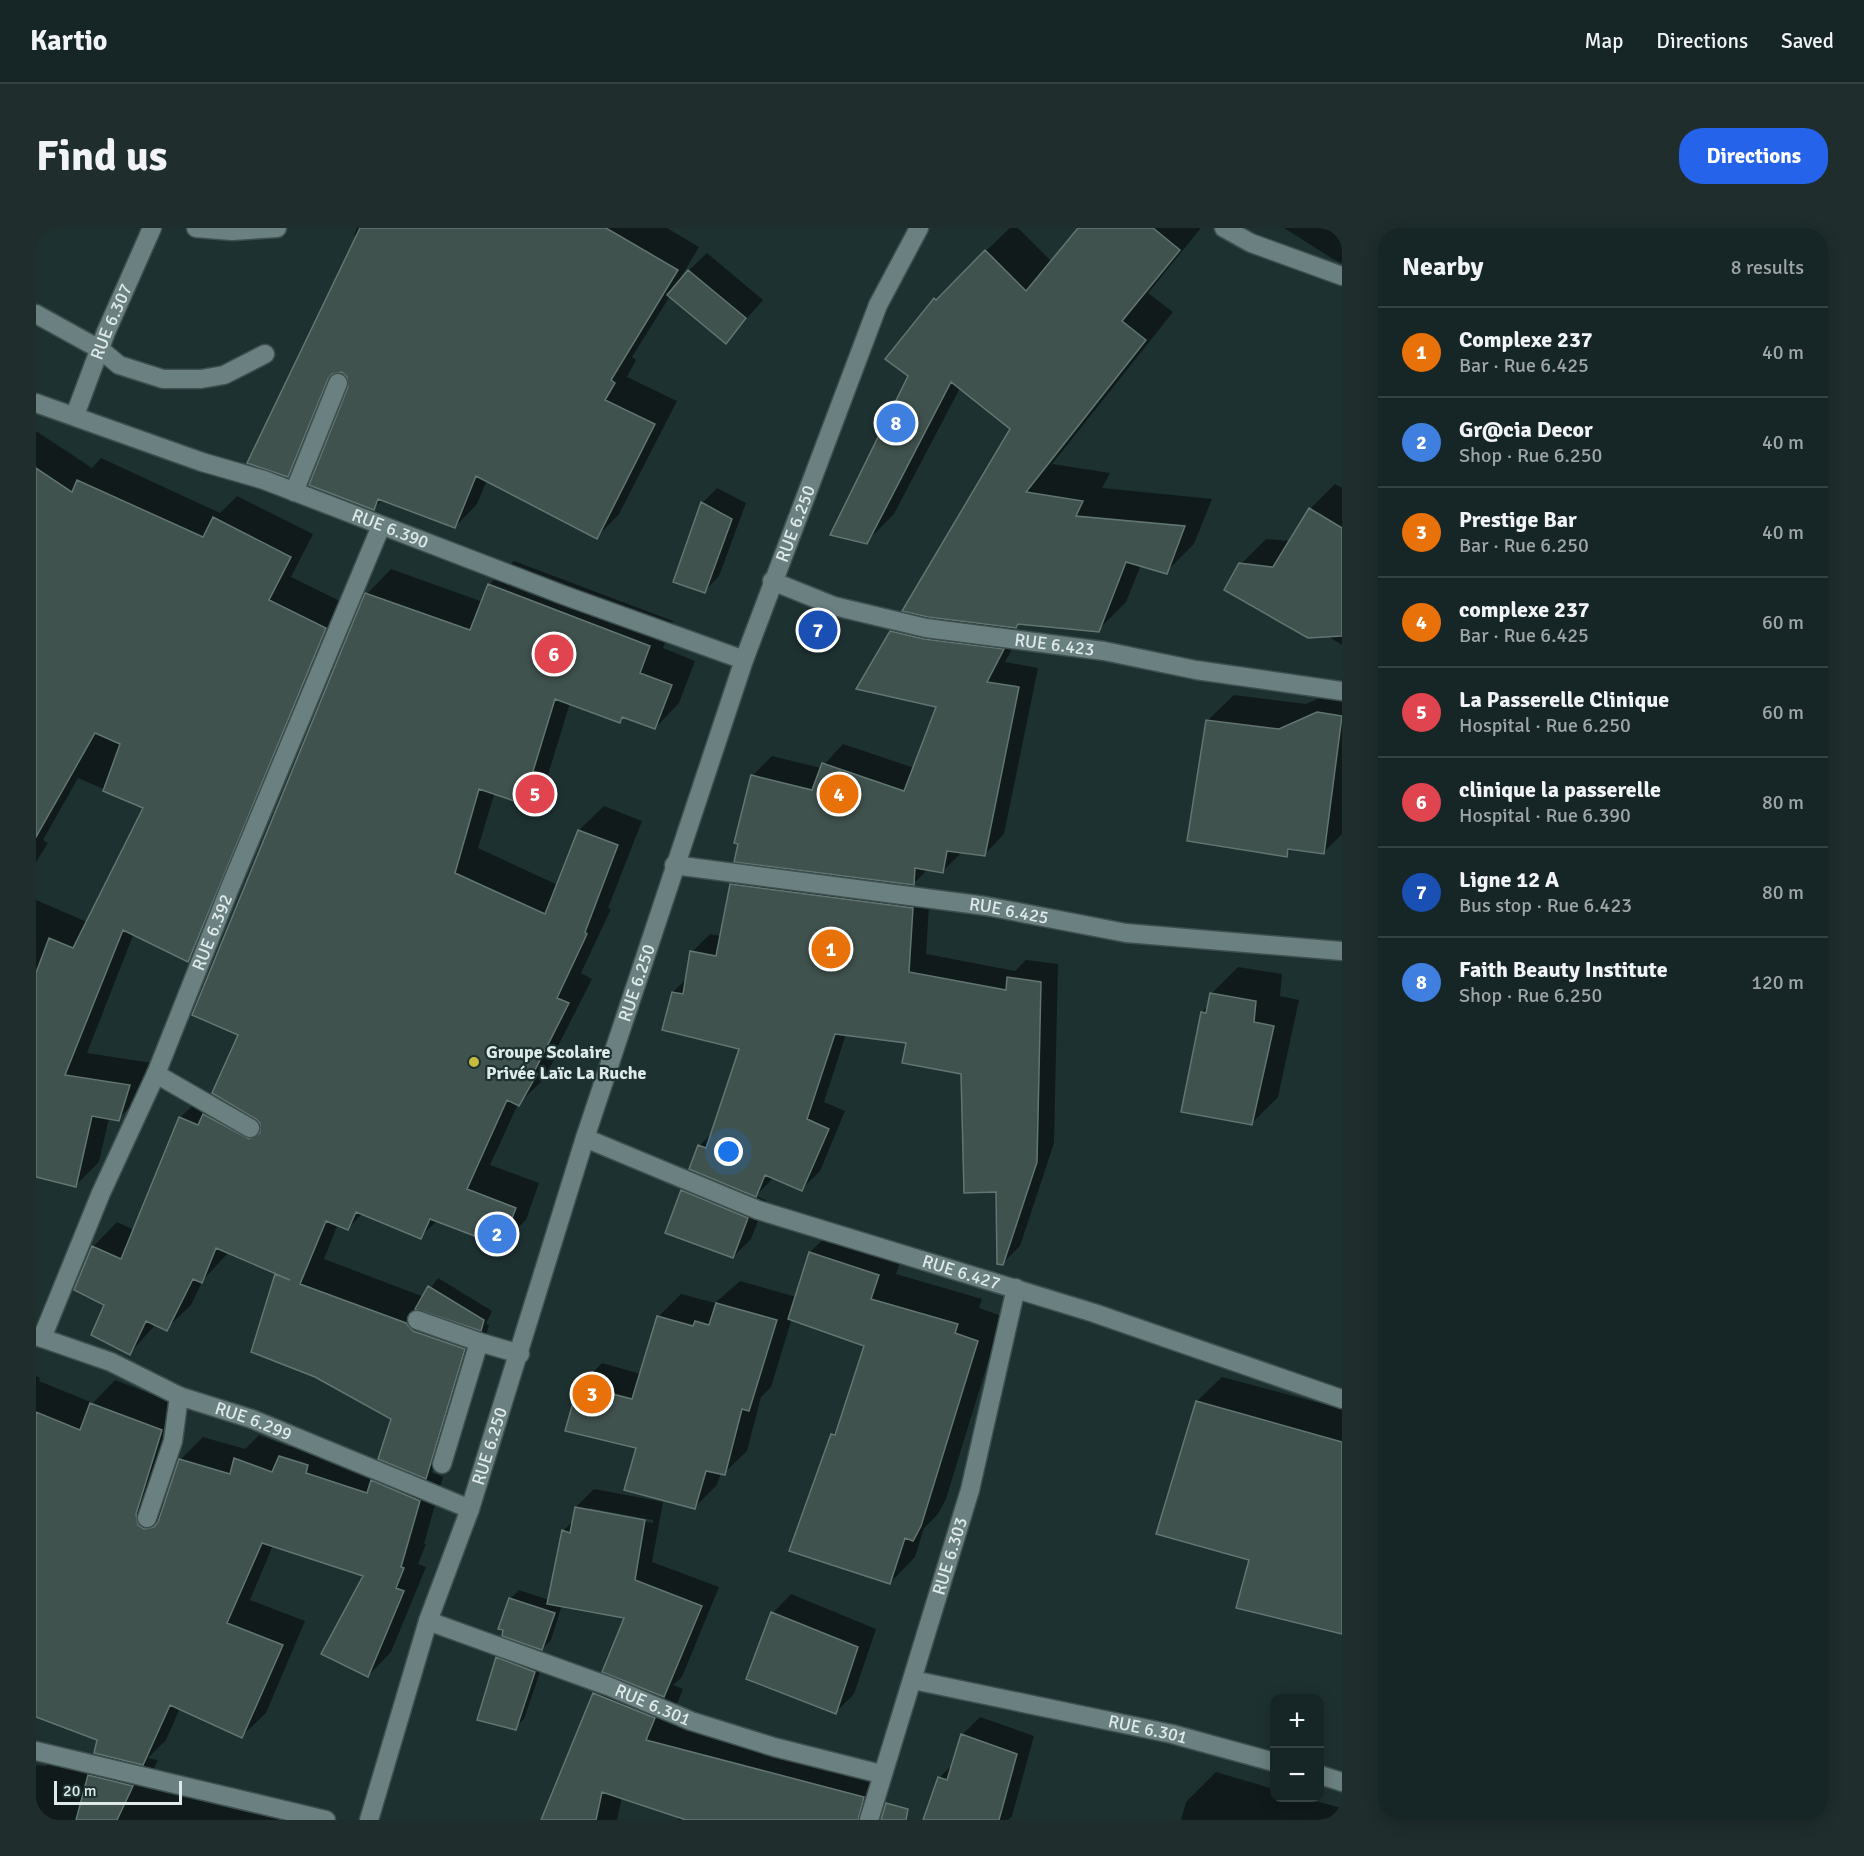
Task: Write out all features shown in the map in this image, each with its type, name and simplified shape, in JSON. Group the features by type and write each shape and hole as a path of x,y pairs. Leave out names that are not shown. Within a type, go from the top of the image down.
{"street":[{"name":"RUE 6.307","path":"75,415 152,228"},
{"path":"196,228 232,231 277,228"},
{"name":"RUE 6.250","path":"369,1820 428,1621 470,1509 520,1354 585,1138 744,660 878,305 919,228"},
{"path":"1224,228 1251,243 1342,276"},
{"path":"36,314 101,350 119,365 163,380 201,379 224,375 265,354"},
{"path":"294,492 338,383"},
{"name":"RUE 6.390","path":"36,402 202,462 264,480 381,526 744,660"},
{"name":"RUE 6.392","path":"39,1337 101,1193 156,1074 229,890 381,526"},
{"name":"RUE 6.423","path":"772,581 834,606 926,628 1104,651 1196,670 1342,691"},
{"name":"RUE 6.425","path":"674,865 986,906 1126,933 1342,951"},
{"path":"156,1074 250,1128"},
{"name":"RUE 6.427","path":"585,1138 758,1210 1016,1288 1171,1338 1342,1399"},
{"name":"RUE 6.303","path":"869,1820 881,1774 913,1680 970,1490 1016,1288"},
{"path":"417,1320 520,1354"},
{"name":"RUE 6.299","path":"39,1337 111,1362 179,1396 252,1419 470,1509"},
{"path":"442,1464 479,1342"},
{"path":"147,1518 173,1441 179,1396"},
{"name":"RUE 6.301","path":"428,1621 608,1686 691,1721 774,1748 881,1774"},
{"name":"RUE 6.301","path":"913,1680 1172,1734 1270,1761"},
{"path":"36,1751 326,1820"},
{"path":"1324,1776 1342,1782"}],"building":[{"path":"360,228 606,228 678,270 611,380 615,383 605,400 655,424 597,539 476,476 455,528 378,499 374,510 309,485 348,387 347,377 342,372 332,374 328,379 288,477 247,463"},
{"path":"1078,228 1153,228 1180,250 1122,321 1146,340 1026,492 1083,501 1076,516 1185,526 1167,574 1126,562 1099,632 1018,624 1016,628 928,617 902,611 1010,429 951,382 867,544 830,535 908,376 885,359 934,298 936,300 985,250 1026,291"},
{"path":"688,270 746,318 726,344 667,295"},
{"path":"36,468 72,492 77,480 203,537 213,517 291,557 269,600 326,628 188,962 123,930 65,1075 130,1085 119,1121 92,1116 76,1187 36,1177 36,973 49,938 73,948 143,808 103,791 120,744 95,733 36,837"},
{"path":"701,502 732,519 705,593 673,582"},
{"path":"1309,508 1342,528 1342,636 1308,638 1224,590 1239,563 1273,567"},
{"path":"488,584 650,646 640,673 672,685 655,729 622,717 620,723 555,699 523,804 479,789 455,873 545,914 578,830 618,845 585,932 587,934 557,998 569,1003 534,1072 537,1074 519,1106 507,1100 467,1189 516,1208 501,1246 430,1219 421,1239 356,1212 348,1230 326,1221 300,1284 406,1323 413,1331 465,1349 426,1479 378,1459 391,1419 315,1377 251,1352 275,1274 290,1280 216,1248 202,1283 193,1279 167,1331 146,1321 130,1355 91,1335 104,1305 74,1290 92,1246 121,1259 179,1117 198,1125 203,1114 249,1139 260,1133 260,1123 256,1119 212,1093 238,1035 192,1015 365,593 470,630"},
{"path":"890,631 924,639 1004,649 987,682 1019,687 985,856 947,851 943,873 915,868 914,885 734,862 738,844 734,843 751,775 812,790 822,763 904,791 936,707 856,689"},
{"path":"1317,712 1342,716 1324,854 1288,849 1287,857 1187,841 1206,720 1279,729"},
{"path":"730,884 913,908 909,972 1006,990 1007,977 1041,982 1037,1162 1003,1265 997,1264 996,1192 964,1193 961,1074 902,1063 906,1043 835,1034 807,1119 829,1129 802,1191 765,1175 756,1197 689,1169 698,1145 706,1148 739,1049 662,1030 672,992 683,994 690,951 716,956"},
{"path":"1210,993 1256,1001 1254,1022 1274,1026 1252,1125 1181,1112 1201,1012 1206,1013"},
{"path":"681,1190 748,1218 733,1258 665,1233"},
{"path":"809,1252 879,1275 871,1299 958,1324 955,1333 978,1341 921,1526 913,1541 905,1538 890,1584 789,1551 831,1434 835,1435 864,1346 788,1319"},
{"path":"428,1286 484,1320 481,1331 415,1309"},
{"path":"716,1303 777,1320 749,1411 742,1409 725,1475 706,1471 695,1509 624,1490 636,1448 565,1431 578,1385 632,1399 657,1316 693,1326 695,1321 709,1325"},
{"path":"1196,1401 1342,1442 1342,1634 1236,1608 1249,1560 1156,1534"},
{"path":"90,1403 162,1430 136,1514 138,1525 144,1529 154,1527 158,1522 179,1459 230,1474 234,1458 272,1472 279,1456 308,1465 306,1473 367,1493 371,1480 420,1501 401,1567 404,1568 396,1588 404,1591 368,1677 321,1654 363,1576 262,1543 227,1623 283,1645 242,1738 170,1705 143,1765 94,1753 97,1740 36,1717 36,1412 80,1430"},
{"path":"575,1507 645,1520 635,1580 702,1606 664,1697 602,1672 624,1618 547,1604 562,1530 570,1533"},
{"path":"509,1598 555,1613 542,1650 502,1636 503,1630 498,1629"},
{"path":"771,1612 858,1647 836,1714 746,1679"},
{"path":"496,1657 535,1672 516,1730 477,1720"},
{"path":"593,1693 655,1718 646,1740 864,1797 858,1820 686,1820 602,1792 596,1820 541,1820"},
{"path":"961,1734 1017,1754 999,1820 923,1820 938,1777 947,1780"},
{"path":"88,1775 133,1786 117,1820 76,1820"},
{"path":"886,1803 908,1809 906,1820 881,1820"}],"place":[{"name":"Faith Beauty Institute","path":"896,423"},
{"name":"Ligne 12 A","path":"818,630"},
{"name":"clinique la passerelle","path":"554,654"},
{"name":"La Passerelle Clinique","path":"535,794"},
{"name":"complexe 237","path":"839,794"},
{"name":"Complexe 237","path":"831,949"},
{"name":"Groupe Scolaire Privée Laïc La Ruche","path":"474,1062"},
{"name":"Gr@cia Decor","path":"497,1234"},
{"name":"Prestige Bar","path":"592,1394"}]}
